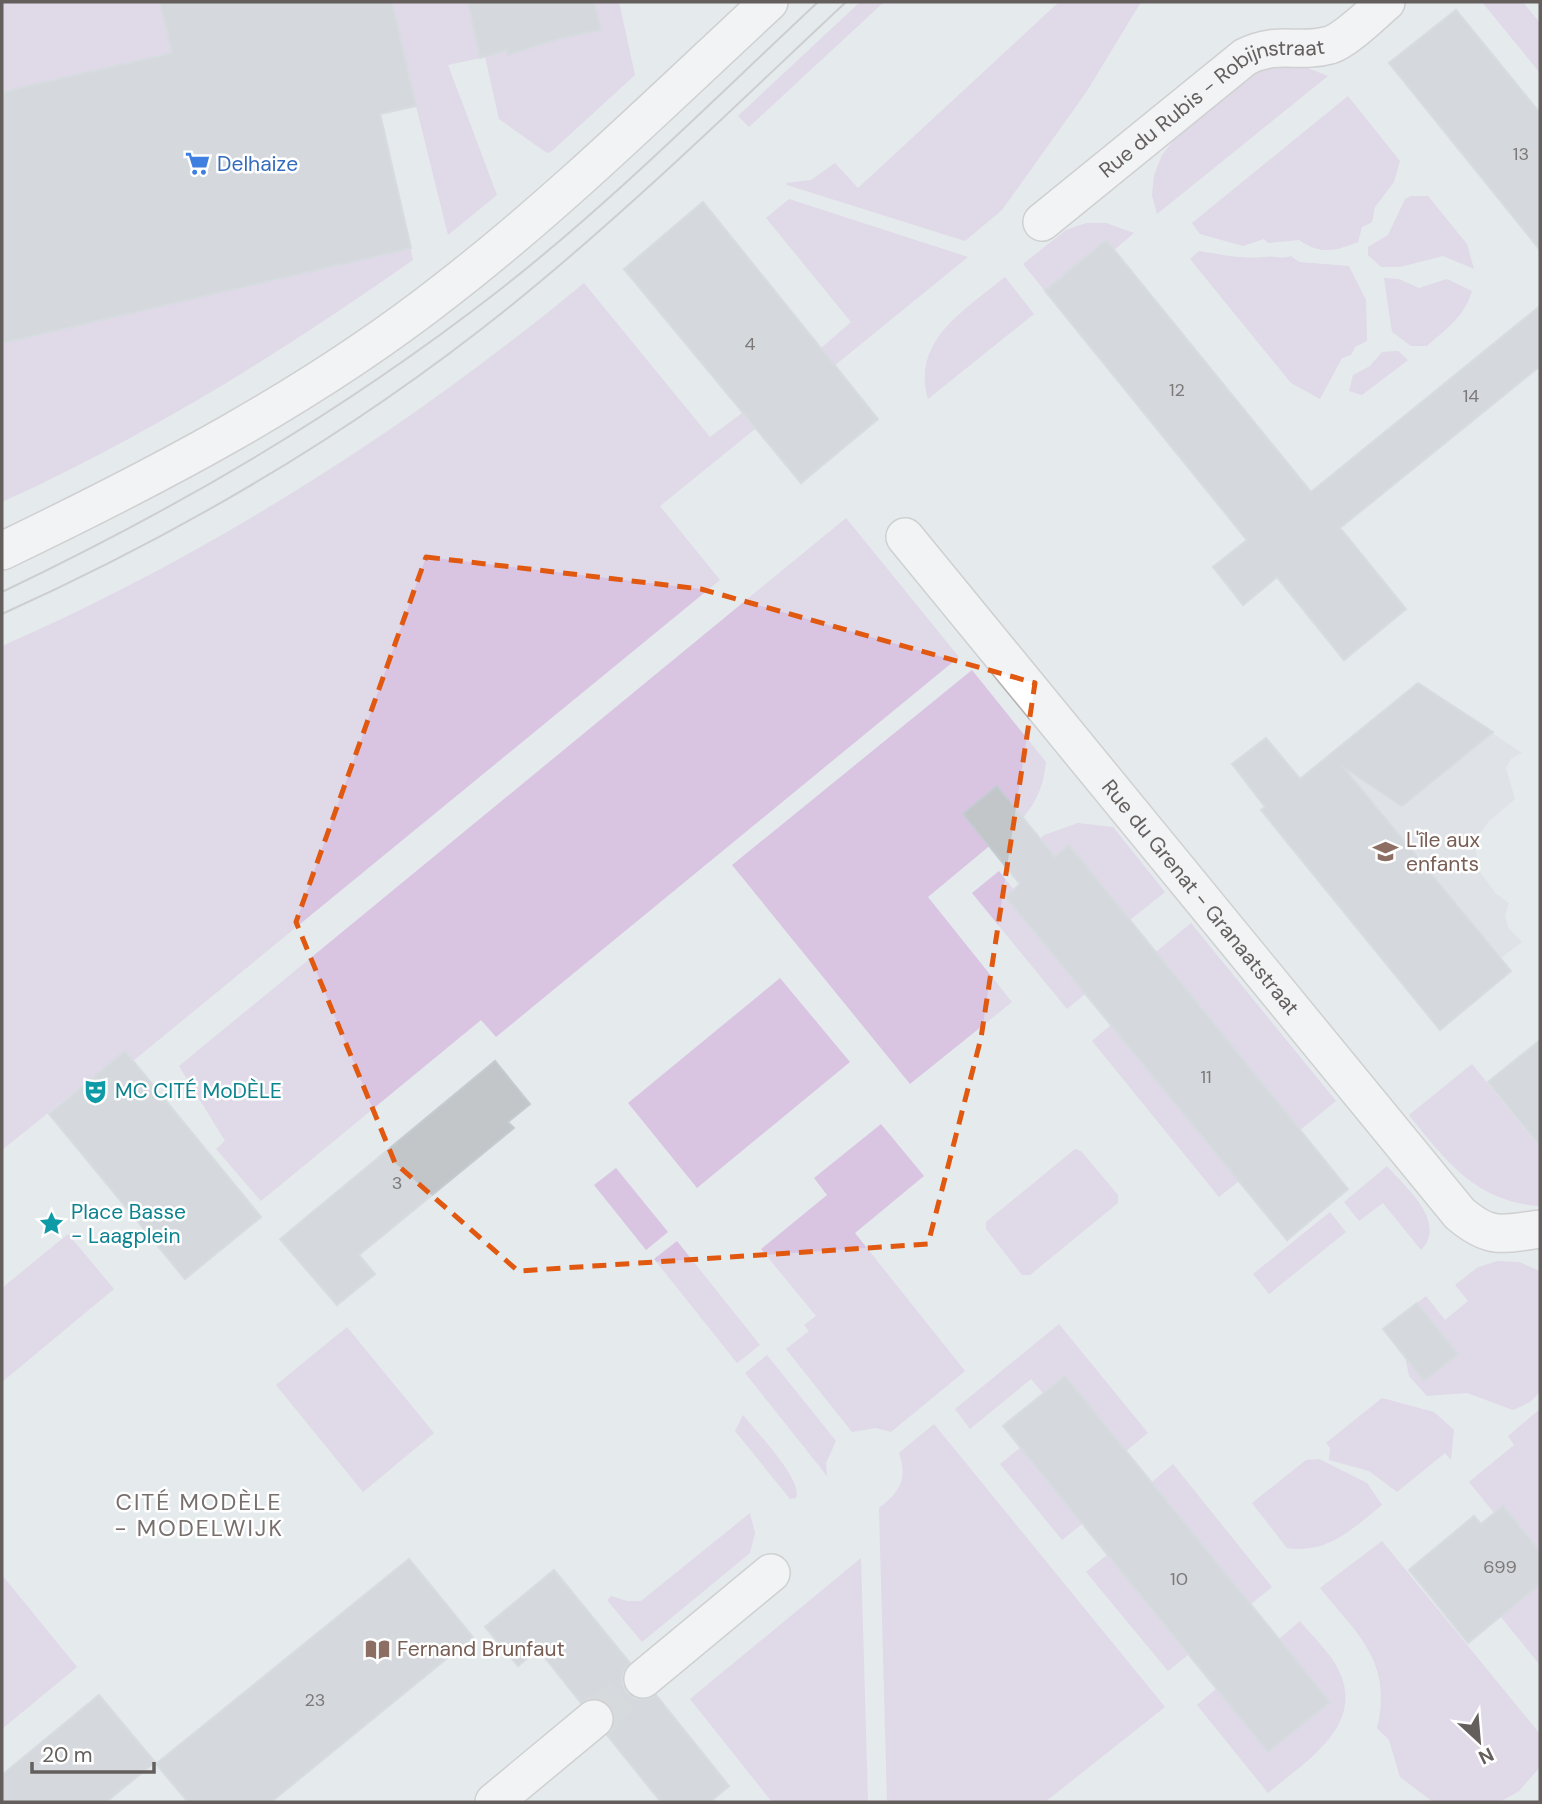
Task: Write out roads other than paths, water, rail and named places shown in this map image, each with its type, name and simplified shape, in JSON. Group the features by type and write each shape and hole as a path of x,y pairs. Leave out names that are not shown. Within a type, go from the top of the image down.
{"street":[{"path":"2,551 194,454 318,379 443,293 549,205 769,2"},
{"name":"Rue du Rubis - Robijnstraat","path":"1042,222 1245,57 1272,46 1319,48 1334,44 1387,2"},
{"name":"Rue du Grenat - Granaatstraat","path":"905,537 1460,1214 1477,1229 1491,1234 1530,1237"},
{"path":"643,1679 771,1573"},
{"path":"494,1802 594,1719"}],"tunnel":[{"path":"594,1719 643,1679"}],"tram line":[{"path":"2,592 68,560 258,456 319,418 438,336 497,292 580,223 818,2"},
{"path":"2,614 137,549 267,476 331,436 454,350 599,232 846,2"}],"place":[{"name":"Delhaize","path":"197,164"},
{"name":"L'île aux enfants","path":"1386,852"},
{"name":"MC CITÉ MoDÈLE","path":"95,1091"},
{"name":"Place Basse - Laagplein","path":"51,1224"},
{"name":"Fernand Brunfaut","path":"377,1649"}],"district":[{"name":"CITÉ MODÈLE - MODELWIJK","path":"199,1515"}]}
